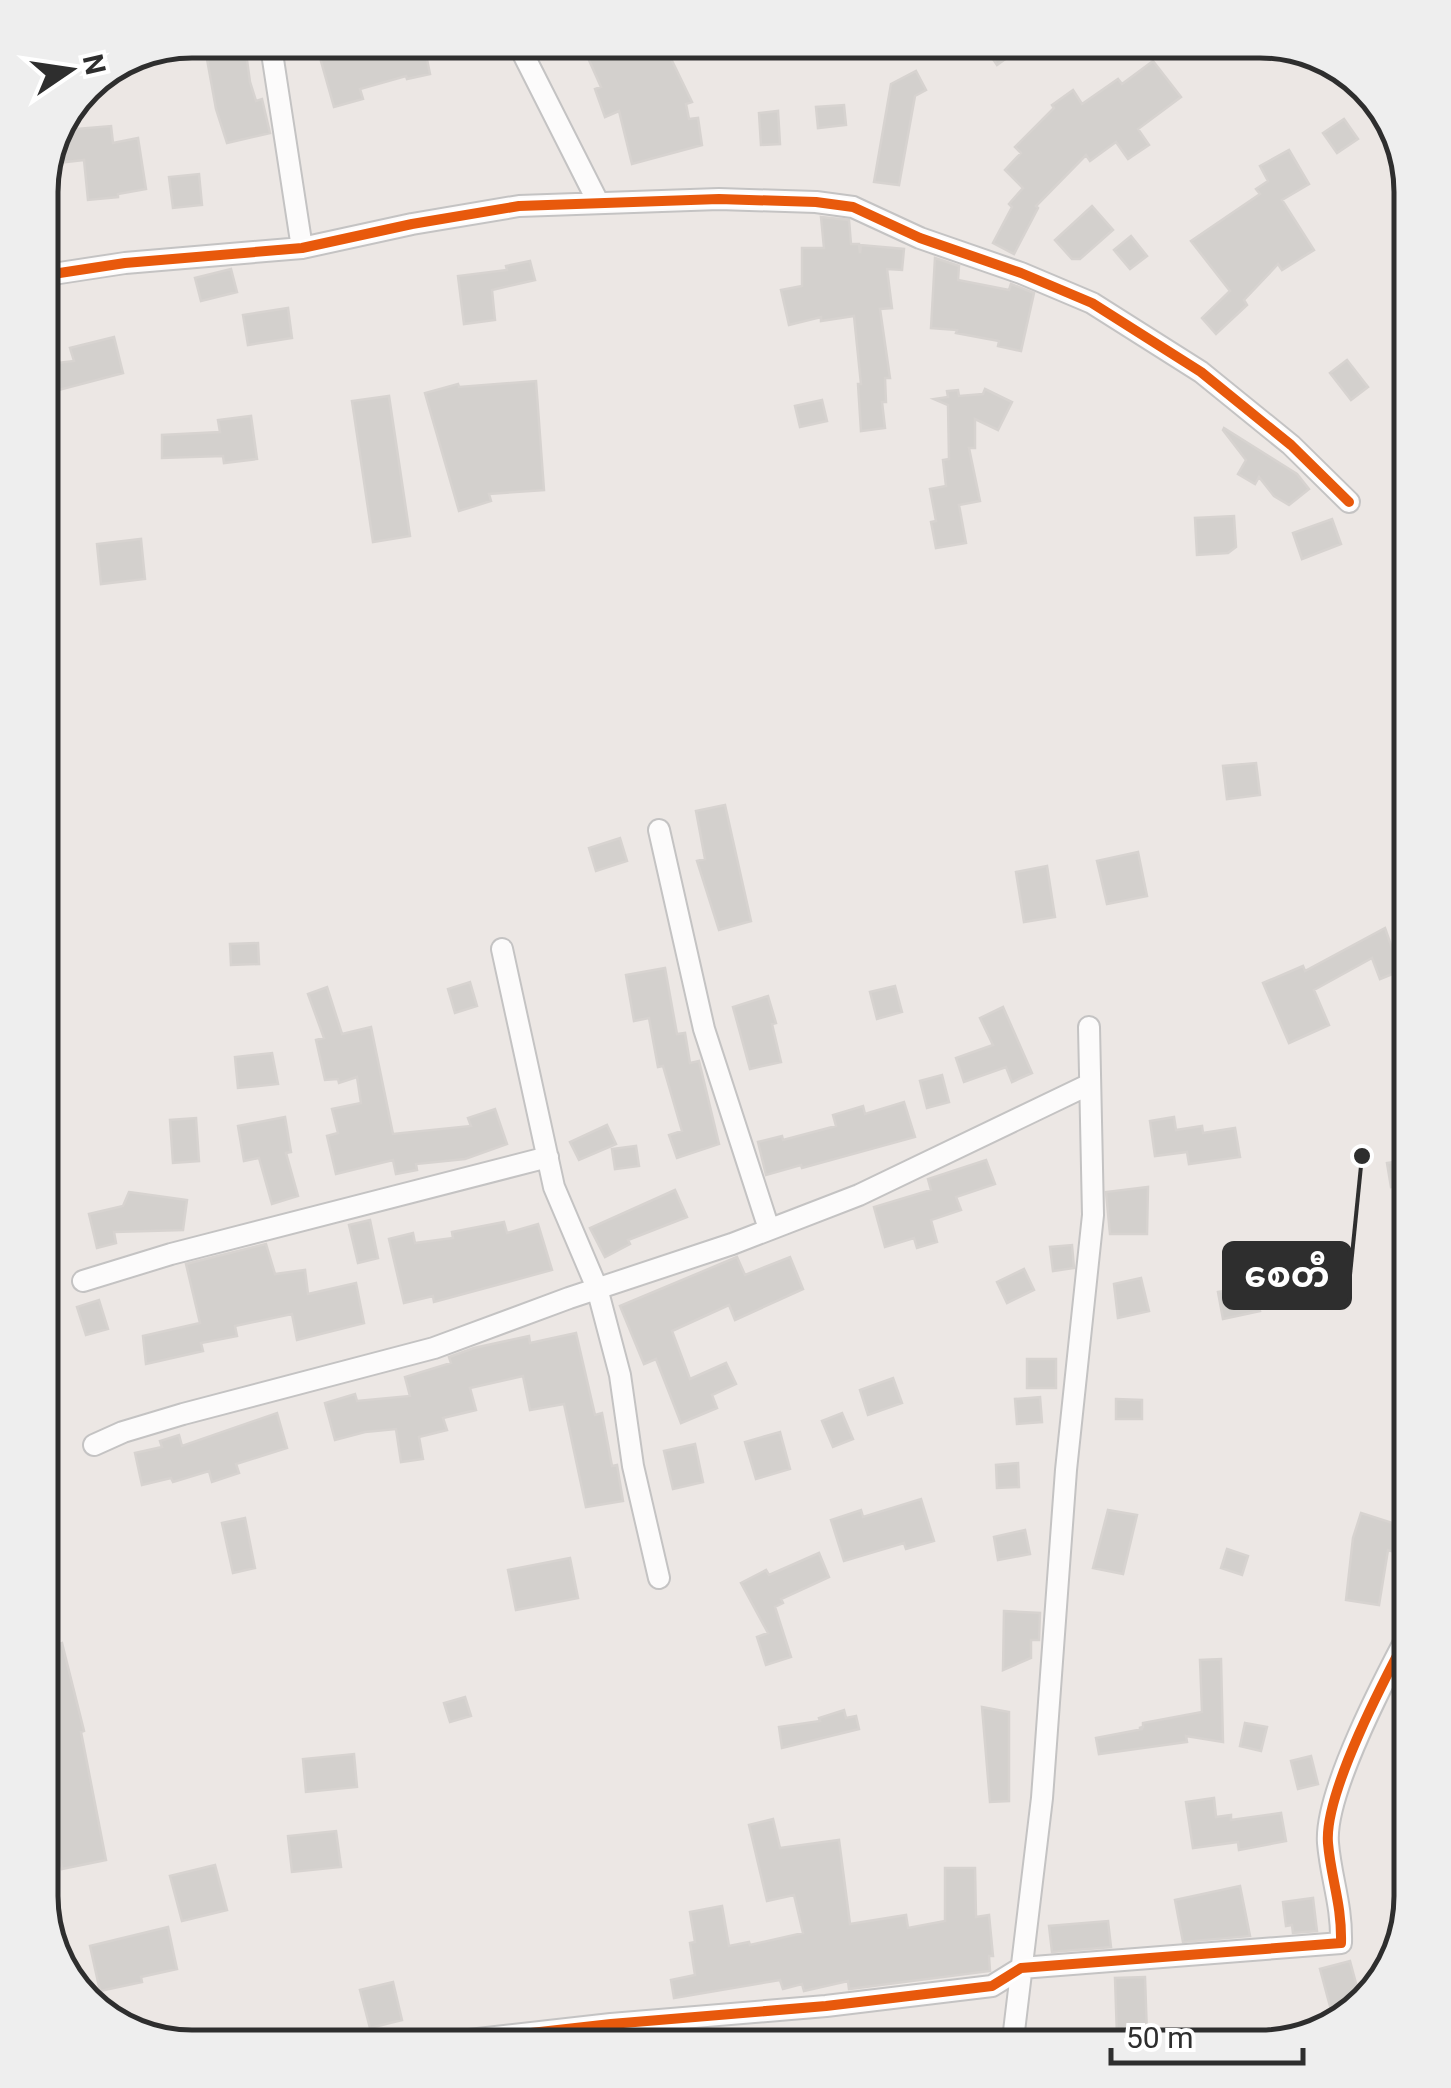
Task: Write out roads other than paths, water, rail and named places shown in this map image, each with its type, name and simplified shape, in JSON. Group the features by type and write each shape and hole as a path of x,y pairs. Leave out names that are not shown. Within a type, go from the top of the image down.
{"street":[{"path":"273,58 302,248"},
{"path":"525,58 598,202"},
{"path":"58,273 125,263 302,248 518,206 718,198 853,207 920,238 1021,272 1092,303 1202,372 1292,445 1349,502"},
{"path":"659,830 704,1028 769,1230"},
{"path":"502,949 554,1187 597,1288 620,1376 633,1466 659,1578"},
{"path":"1014,2030 1042,1798 1066,1470 1093,1215 1089,1027"},
{"path":"94,1446 123,1432 183,1414 434,1348 769,1230 859,1195 1090,1084"},
{"path":"83,1281 171,1254 548,1157"},
{"path":"558,2030 826,2006 992,1986 1021,1968 1341,1942 1342,1910 1328,1842 1332,1804 1394,1667"}],"place":[{"name":"စေတီ","path":"1362,1156"}]}
